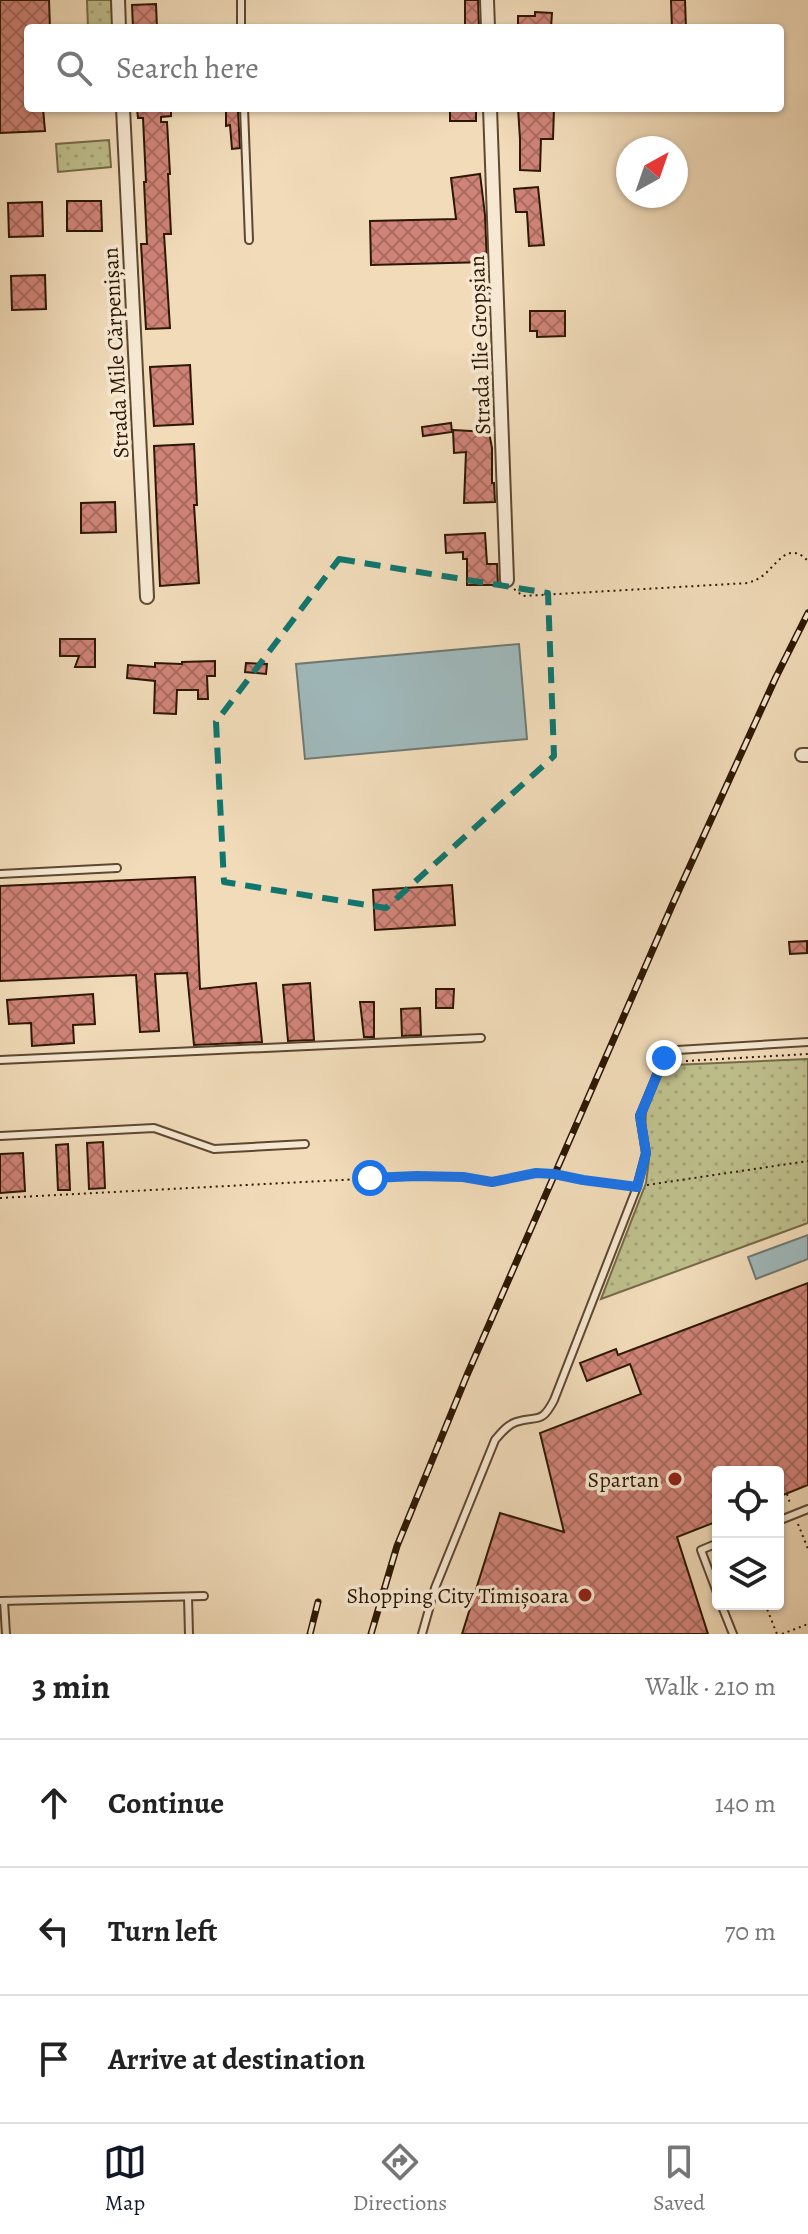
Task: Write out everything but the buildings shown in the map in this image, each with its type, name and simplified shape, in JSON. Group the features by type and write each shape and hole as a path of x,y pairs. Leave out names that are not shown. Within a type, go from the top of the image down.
{"street":[{"path":"118,0 119,24"},
{"path":"487,0 488,24"},
{"name":"Strada Mile Cărpenișan","path":"123,112 147,597"},
{"name":"Strada Ilie Gropșian","path":"490,112 507,580"}],"lane":[{"path":"241,0 241,24"},
{"path":"244,112 249,240"},
{"path":"0,874 117,868"},
{"path":"0,1060 481,1038"},
{"path":"422,1634 435,1588 495,1440 514,1423 538,1419 548,1412 637,1187 646,1153 640,1116 664,1058 677,1050 808,1042"},
{"path":"0,1136 154,1128 214,1149 305,1144"},
{"path":"784,1519 808,1509"},
{"path":"712,1545 701,1550 712,1579"},
{"path":"6,1634 2,1601 204,1596"},
{"path":"188,1597 189,1634"},
{"path":"723,1610 733,1634"}],"path":[{"path":"507,580 523,596 733,584 748,583 762,577 787,554 802,554 808,561"},
{"path":"686,1061 808,1054"},
{"path":"0,1198 417,1176 463,1177 492,1182 536,1173 637,1187 808,1161"},
{"path":"767,1610 777,1634"},
{"path":"782,1634 808,1624"}],"highlighted area":[{"path":"339,559 548,593 554,756 386,908 224,882 216,722"}],"green space":[{"path":"87,0 111,0 113,24 88,24"},
{"path":"109,140 111,167 58,172 56,144"},
{"path":"808,1059 808,1223 601,1299 646,1183 649,1159 646,1112 661,1074 673,1065"}],"water":[{"path":"519,644 527,739 305,759 296,664"},
{"path":"808,1235 808,1259 756,1279 748,1257"}],"railway":[{"path":"371,1634 397,1546 467,1375 674,901 808,613"},
{"path":"310,1634 318,1602"}],"place":[{"name":"Spartan","path":"675,1479"},
{"name":"Shopping City Timișoara","path":"585,1595"}],"route":[{"path":"370,1178 463,1177 492,1182 536,1173 637,1187 646,1153 640,1116 664,1058"}]}
